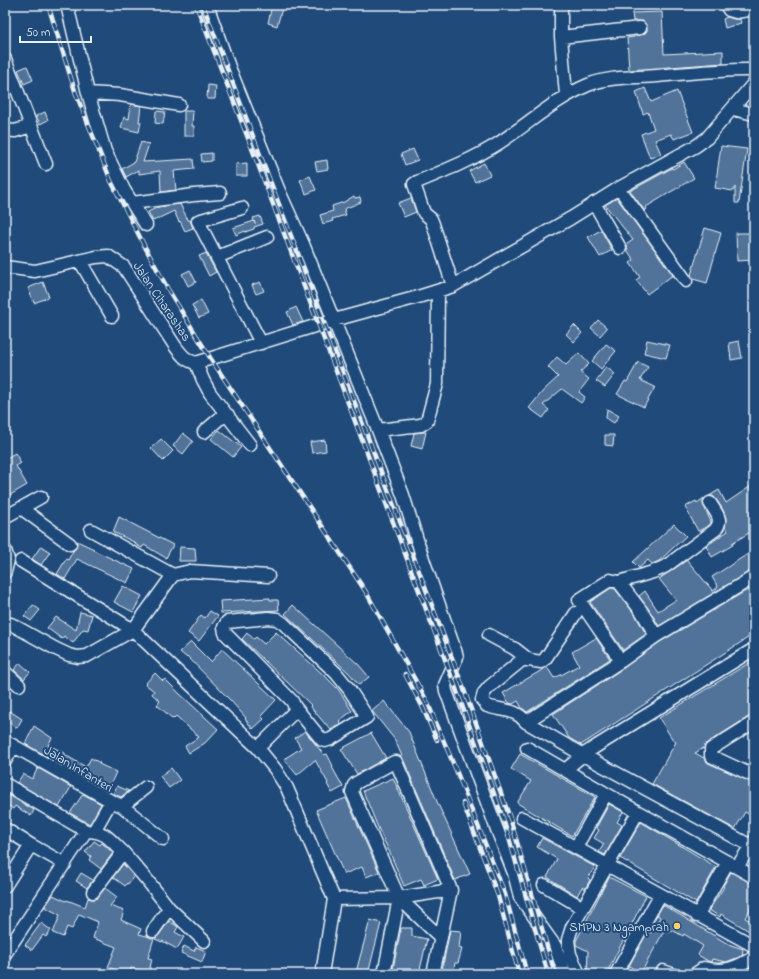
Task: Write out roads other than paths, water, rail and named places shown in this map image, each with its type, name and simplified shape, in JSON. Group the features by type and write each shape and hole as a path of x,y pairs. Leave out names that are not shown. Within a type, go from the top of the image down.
{"street":[{"path":"67,5 88,93 105,151 124,190 146,225"},
{"path":"207,5 228,67 279,191 303,244 403,496 457,657 445,684 446,691 514,873 520,897 555,946 565,974"},
{"path":"561,5 561,37 566,95"},
{"path":"726,5 729,10 736,12 754,9"},
{"path":"561,37 640,28"},
{"path":"5,59 46,164"},
{"path":"453,286 433,224 424,213 414,184 470,159 497,144 528,124 566,95 590,84 610,79 730,70 754,70"},
{"path":"250,445 210,393 196,363 334,320 453,286 619,188 696,146 707,138 754,83"},
{"path":"88,93 120,95 178,105"},
{"path":"733,109 754,114"},
{"path":"5,130 15,131 31,126"},
{"path":"619,188 686,281"},
{"path":"132,203 220,193"},
{"path":"594,203 620,248"},
{"path":"242,208 198,221 261,342"},
{"path":"217,257 267,237"},
{"name":"Jalan Ciharashas","path":"5,267 35,271 96,257 108,256 124,267 175,346 184,357 190,362 196,363"},
{"path":"80,261 112,316"},
{"path":"378,430 420,425 427,421 437,384 438,290"},
{"path":"204,432 220,419 228,415"},
{"path":"5,517 41,497"},
{"path":"621,661 580,600 610,580 619,582 653,572 666,566 715,530 719,525 719,518 710,504"},
{"path":"21,508 70,544"},
{"path":"91,530 173,575"},
{"path":"5,550 8,560 5,572"},
{"path":"21,561 132,630 258,748 275,769 287,788 334,899 322,974"},
{"path":"11,624 56,649 78,657 87,656 132,630 173,575 190,571 268,576"},
{"path":"526,722 621,661 656,636 754,577"},
{"path":"619,582 642,612 656,636"},
{"path":"576,613 546,659 541,662 522,660 489,687 484,693 482,700 487,706 515,712 526,722 583,755 751,848 732,864 697,916"},
{"path":"258,748 294,712 295,707 292,701 225,633 224,627 227,622 268,618 277,619 336,672 367,717 331,740 326,741 322,740 295,707"},
{"path":"489,635 515,649 529,660"},
{"path":"565,770 583,755 754,648"},
{"path":"5,672 19,685"},
{"path":"754,722 711,749 710,752 711,756 754,776"},
{"path":"5,762 9,743"},
{"name":"Jalan Infanteri","path":"5,954 60,868 65,864 90,831 111,800 9,743"},
{"path":"527,748 754,877"},
{"path":"433,974 441,938 451,890 396,762 394,762 356,783 352,792 400,898 441,938"},
{"path":"5,784 90,831 103,833 123,852 169,908 204,941"},
{"path":"122,806 146,787"},
{"path":"576,847 606,794"},
{"path":"111,800 122,806 163,839"},
{"path":"580,974 570,954 568,940 572,927 638,812"},
{"path":"522,818 697,916 754,946"},
{"path":"5,830 65,864"},
{"path":"5,886 31,845"},
{"path":"93,892 123,852"},
{"path":"544,885 583,908"},
{"path":"334,899 400,898 451,890"},
{"path":"616,974 660,895"},
{"path":"384,974 400,898"},
{"path":"153,931 169,908"},
{"path":"695,974 704,968 716,971 731,970 754,957"}],"railway":[{"path":"48,5 76,94 111,181 145,247 169,291 211,359 366,592 427,701 505,894 527,974"},
{"path":"196,5 251,146 455,686 505,824 548,974"},
{"path":"203,5 462,684 511,821 555,974"},
{"path":"405,674 422,706 437,740"},
{"path":"463,803 498,896 519,974"}],"place":[{"name":"SMPN 3 Ngamprah","path":"677,926"}]}
